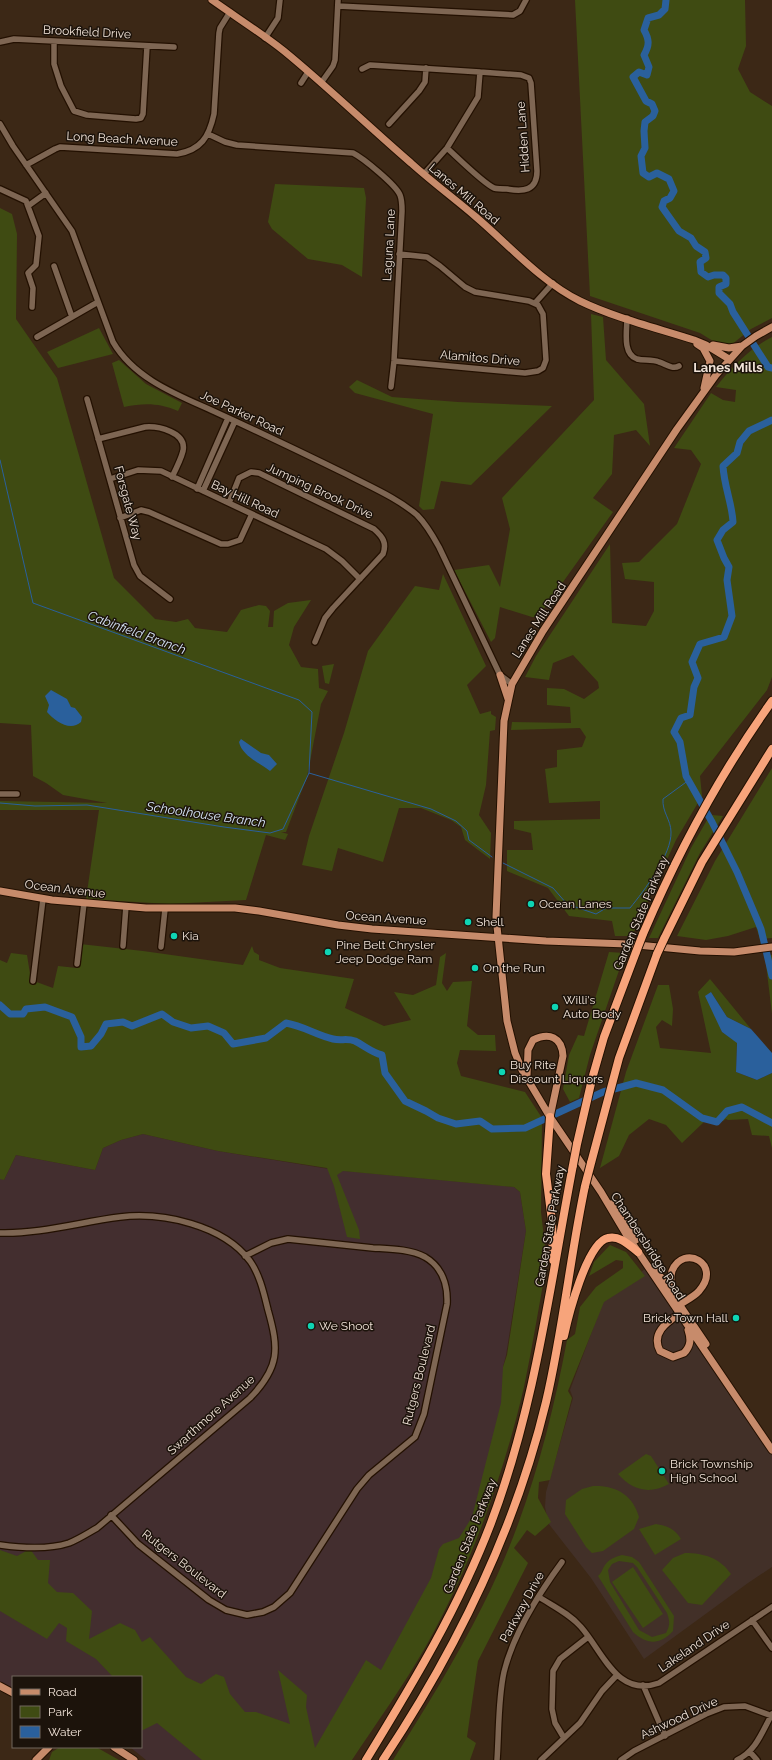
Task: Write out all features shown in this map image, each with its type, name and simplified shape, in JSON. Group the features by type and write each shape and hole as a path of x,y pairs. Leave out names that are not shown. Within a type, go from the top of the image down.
{"highway":[{"name":"Garden State Parkway","path":"366,1760 435,1646 467,1580 491,1523 524,1418 542,1338 577,1144 590,1087 604,1038 636,952 676,860 698,819 713,792 772,702"},
{"path":"383,1760 436,1675 466,1620 505,1532 527,1470 554,1367 575,1237 585,1186 614,1076 633,1017 664,938 685,894 724,824 772,749"},
{"path":"550,1120 546,1174 552,1221 553,1280"},
{"path":"554,1367 559,1360 570,1312 588,1261 595,1248 607,1238 615,1237 638,1252"}],"main road":[{"name":"Lanes Mill Road","path":"212,0 265,38 308,72 424,174 553,283 580,301 687,337 702,343 729,359"},
{"name":"Lanes Mill Road","path":"497,938 496,904 504,721 512,684 543,632 701,395 729,359 743,345 772,327"},
{"path":"687,337 703,348 710,361 706,382 701,395"},
{"path":"702,343 729,348 743,345"},
{"path":"500,675 508,699"},
{"name":"Ocean Avenue","path":"0,892 43,899 165,909 235,908 361,928 497,938 627,944 700,951 734,952 772,947"},
{"name":"Chambersbridge Road","path":"497,938 507,1021 515,1053 526,1076 548,1108 550,1120 601,1192 638,1252 772,1441"},
{"path":"526,1076 528,1050 533,1040 547,1036 556,1039 563,1048 563,1056 548,1108"},
{"name":"Chambersbridge Road","path":"601,1192 618,1212 672,1293 685,1322 772,1450"},
{"path":"672,1293 671,1275 680,1260 688,1258 698,1259 703,1263 707,1269 707,1277 704,1285 679,1309 658,1334 657,1344 660,1352 677,1357 687,1350 690,1339 685,1322"},
{"path":"0,1686 12,1692"},
{"path":"36,1760 43,1748"},
{"path":"36,1760 47,1748"},
{"path":"116,1748 134,1760"}],"street":[{"path":"265,38 278,18 280,0"},
{"path":"321,83 330,72 334,60 338,3 513,15 520,11 526,0"},
{"name":"Long Beach Avenue","path":"26,165 60,147 177,154 186,152 202,143 208,134 214,114 220,28 230,12"},
{"name":"Brookfield Drive","path":"0,42 14,39 174,47"},
{"path":"54,41 54,64 61,86 74,111 87,115 136,119 140,118 143,114 146,46"},
{"name":"Hidden Lane","path":"362,69 370,65 426,68 460,72 521,75 528,78 531,83 537,171 533,186 527,190 515,191 494,188 447,148"},
{"path":"389,124 419,91 425,82 426,68"},
{"path":"301,83 308,72"},
{"path":"424,174 447,148 478,97 480,72"},
{"name":"Joe Parker Road","path":"0,124 72,232 113,342 120,353 141,374 157,384 382,492 418,516 428,527 439,547 500,675 512,684"},
{"name":"Laguna Lane","path":"208,134 225,142 237,145 347,152 359,156 394,186 400,195 402,211 394,361 391,386"},
{"path":"0,189 26,201 39,236 36,265 28,273 33,288 32,307"},
{"path":"28,206 46,193"},
{"path":"400,254 427,257 440,266 465,288 475,292 535,303 553,283"},
{"path":"54,266 72,318"},
{"path":"37,337 98,302"},
{"name":"Alamitos Drive","path":"394,361 525,373 538,371 546,364 546,353 543,314 541,309 535,303"},
{"path":"627,318 627,347 632,356 637,359 657,361 671,367 676,368 679,366"},
{"name":"Forsgate Way","path":"87,399 129,552 140,576 170,599"},
{"path":"197,489 228,418"},
{"path":"204,492 235,421"},
{"path":"98,438 145,427 153,426 167,429 179,437 183,444 183,450 172,477"},
{"name":"Bay Hill Road","path":"110,479 146,469 161,471 326,549 342,561 360,579"},
{"name":"Jumping Brook Drive","path":"229,503 239,478 251,472 259,473 374,529 382,535 385,548 383,554 325,618 315,642"},
{"path":"120,518 141,510 149,512 221,544 228,544 240,540 252,514"},
{"path":"0,794 17,794"},
{"path":"33,981 43,899"},
{"path":"77,964 84,903"},
{"path":"123,946 126,906"},
{"path":"161,947 165,909"},
{"name":"Swarthmore Avenue","path":"0,1232 32,1232 121,1217 152,1217 183,1222 214,1232 234,1243 251,1262 261,1286 275,1335 275,1354 268,1377 250,1398 97,1528 70,1543 40,1547 0,1545"},
{"name":"Rutgers Boulevard","path":"111,1515 138,1544 209,1600 233,1612 246,1615 263,1612 274,1607 290,1593 357,1489 369,1475 415,1437 424,1414 447,1304 447,1287 444,1278 436,1267 424,1256 404,1251 288,1239 270,1243 245,1256"},
{"name":"Parkway Drive","path":"498,1760 504,1672 516,1639 539,1597 562,1562"},
{"name":"Lakeland Drive","path":"539,1597 570,1617 581,1627 617,1675 632,1684 643,1685 659,1683 772,1607"},
{"path":"752,1620 772,1648"},
{"path":"564,1738 555,1723 552,1709 553,1671 560,1659 588,1637"},
{"path":"541,1760 580,1723 602,1691 617,1675"},
{"path":"643,1685 665,1736"},
{"name":"Ashwood Drive","path":"621,1760 706,1714 724,1707 745,1706 772,1715"},
{"path":"737,1760 750,1752 772,1715"},
{"path":"750,1752 757,1760"}],"shaded area":[{"path":"143,1134 218,1151 335,1170 514,1187 520,1192 526,1231 503,1367 509,1439 475,1537 351,1760 146,1760 131,1748 142,1748 142,1676 12,1676 12,1693 0,1687 0,1178 4,1180 16,1155 95,1170 103,1148 121,1140"},
{"name":"Brick Township High School","path":"648,1267 772,1450 772,1567 644,1659 591,1578 548,1523 545,1507 546,1492 573,1398 570,1390 604,1299"}],"green space":[{"path":"575,0 745,0 746,46 738,69 750,92 772,106 772,318 751,329 726,349 700,333 590,296"},
{"path":"275,184 364,188 366,198 362,277 342,265 308,259 272,229 268,222"},
{"path":"0,208 12,214 17,234 16,319 57,378 114,578 155,619 176,622 188,619 195,628 227,632 241,610 259,605 266,606 270,611 268,627 273,627 274,611 288,603 311,600 294,627 289,645 301,667 318,669 319,688 328,691 321,704 307,777 286,832 281,832 288,834 285,840 266,835 246,900 169,904 86,899 99,810 0,810 0,801 107,803 63,795 33,776 31,725 0,723"},
{"path":"591,314 603,317 606,360 644,404 650,446 636,430 614,435 612,474 593,498 613,512 538,617 532,617 500,607 495,638 491,642 454,570 489,565 500,587 510,529 502,498 594,400"},
{"path":"99,328 113,354 58,368 47,352"},
{"path":"772,337 772,677 767,690 700,776 702,796 676,840 632,936 615,936 612,921 569,916 548,888 507,871 507,850 533,850 531,833 514,829 514,821 600,819 600,801 549,803 545,769 557,767 557,750 582,747 586,737 580,728 511,730 512,722 571,723 570,707 547,705 547,688 564,689 584,699 599,688 598,682 573,655 553,663 549,680 525,677 536,656 610,544 612,623 646,626 654,611 654,582 625,579 622,563 639,562 677,524 701,464 691,450 674,448 711,393 723,400 735,402 736,390 716,387 741,359"},
{"path":"119,360 146,384 182,403 178,411 164,406 151,404 124,407 112,363"},
{"path":"357,380 392,397 458,402 552,406 471,485 441,481 434,509 423,510 419,506 433,414 355,393 349,387"},
{"path":"443,574 486,666 467,685 480,714 491,711 491,714 496,717 495,730 490,731 486,785 479,815 491,833 490,859 465,840 461,827 451,820 421,808 399,808 383,862 338,848 332,871 302,865 309,836 344,733 368,651 415,586 439,590"},
{"path":"334,664 329,684 325,683 322,666"},
{"path":"772,768 772,938 760,939 756,927 728,936 706,940 677,936 715,861"},
{"path":"711,813 712,815 723,816 700,853 658,938 649,938 691,848"},
{"path":"80,944 243,965 252,946 254,952 259,955 259,960 280,968 354,979 345,1008 384,1026 411,1020 394,992 413,995 436,985 440,957 446,953 442,983 447,991 453,982 472,981 467,1026 478,1035 495,1035 496,1051 460,1050 457,1063 461,1076 525,1092 544,1121 542,1123 541,1212 546,1255 548,1256 524,1387 496,1487 471,1553 442,1616 409,1675 352,1760 202,1760 157,1723 142,1730 142,1676 112,1676 96,1659 66,1641 67,1628 59,1623 47,1639 0,1611 0,1550 17,1556 30,1549 38,1560 50,1560 48,1583 57,1592 73,1593 92,1611 89,1639 120,1623 135,1630 142,1642 150,1637 186,1677 201,1684 216,1674 224,1677 230,1694 245,1712 256,1712 290,1724 278,1670 307,1695 306,1707 315,1748 366,1660 381,1670 431,1578 439,1549 443,1544 459,1538 472,1517 501,1403 503,1367 507,1355 526,1231 520,1192 514,1187 343,1171 337,1175 359,1230 360,1239 347,1237 334,1186 327,1168 218,1151 143,1134 121,1140 103,1148 95,1170 16,1155 4,1180 0,1179 0,960 7,963 11,953 27,955 31,980 53,988 58,966 77,968"},
{"path":"609,952 625,953 590,1055 579,1098 570,1102 563,1089 569,1055 578,1035 584,1036"},
{"path":"772,955 772,1014 765,956"},
{"path":"710,979 751,1029 727,1017 711,992 722,1032 737,1042 736,1072 757,1080 772,1073 772,1148 769,1136 752,1135 748,1119 705,1121 682,1143 666,1125 649,1119 629,1135 619,1156 600,1168 626,1072 658,985 669,985 673,1009 672,1026 662,1020 656,1027 660,1048 711,1053 698,992"},
{"path":"610,1245 626,1252 645,1276 604,1302 568,1391 572,1398 550,1480 539,1482 538,1498 551,1522 535,1536 527,1530 514,1548 528,1563 478,1661 467,1737 476,1743 470,1760 393,1760 451,1664 473,1625 498,1574 524,1509 553,1408 567,1340 575,1334 580,1307 596,1287 623,1268 623,1261 616,1260 589,1276 594,1262"},
{"path":"646,1454 651,1456 669,1484 655,1489 641,1489 629,1484 618,1474"},
{"path":"593,1486 609,1487 628,1497 633,1503 639,1517 634,1529 603,1551 592,1553 586,1547 565,1514 566,1500 582,1489"},
{"path":"656,1524 671,1528 681,1539 655,1555 639,1529"},
{"path":"685,1553 705,1555 717,1560 731,1574 702,1605 688,1603 662,1570 673,1558"},
{"path":"622,1555 632,1557 639,1562 674,1616 673,1631 663,1639 653,1642 648,1641 633,1632 598,1576 608,1561","holes":["619,1561 633,1563 667,1613 669,1623 666,1633 652,1637 639,1630 610,1582 608,1570 612,1564"]},
{"path":"633,1567 663,1614 643,1628 612,1582"},
{"path":"58,1748 98,1748 119,1760 49,1760 52,1752"}],"water":[{"path":"51,690 67,699 71,707 75,708 82,717 81,722 77,725 68,726 58,722 47,712 49,705 45,696"},
{"path":"241,739 261,753 269,755 277,764 270,771 252,759 241,747 239,742"},
{"path":"711,992 727,1017 751,1029 772,1053 772,1073 757,1080 736,1072 737,1043 722,1032 705,996"}],"waterway":[{"path":"666,0 665,9 659,15 648,18 644,30 648,42 644,55 649,67 647,75 639,72 633,77 646,101 652,104 655,111 653,116 645,122 645,148 641,156 643,173 649,177 657,173 669,179 674,191 670,198 664,201 662,207 679,231 691,238 696,246 705,252 706,258 700,262 701,272 708,277 723,275 726,278 726,284 719,287 719,293 730,304 733,312 768,367 772,368"},
{"path":"772,420 749,431 740,442 737,453 723,466 733,522 723,530 717,540 729,567 727,580 732,616 724,637 700,644 692,662 698,678 694,687 690,715 681,718 674,732 680,742 686,776 712,822 737,872 761,929 772,976"},
{"name":"Cabinfield Branch","path":"0,460 33,603 299,700 312,712 309,773"},
{"name":"Schoolhouse Branch","path":"0,803 35,806 87,805 270,833 283,829 309,773 431,809 456,821 467,831 469,840 492,857"},
{"name":"Schoolhouse Branch","path":"503,863 553,888 567,904 596,914 606,908 630,908 656,872 667,851 670,841 671,828 664,808 663,799 689,780"},
{"path":"0,1005 10,1014 23,1014 26,1009 45,1007 72,1017 81,1037 81,1047 91,1046 101,1034 106,1024 123,1022 132,1026 162,1014 173,1022 191,1028 208,1026 224,1033 233,1044 266,1038 286,1023 292,1024 333,1039 355,1041 371,1051 382,1055 385,1073 405,1101 438,1118 456,1124 480,1121 492,1129 525,1128 603,1092 636,1083 663,1090 702,1118 717,1122 727,1111 742,1107 772,1123"}],"place":[{"name":"Ocean Lanes","path":"531,904"},
{"name":"Shell","path":"468,922"},
{"name":"Kia","path":"174,936"},
{"name":"Pine Belt Chrysler Jeep Dodge Ram","path":"328,952"},
{"name":"On the Run","path":"475,968"},
{"name":"Willi's Auto Body","path":"555,1007"},
{"name":"Buy Rite Discount Liquors","path":"502,1072"},
{"name":"Brick Town Hall","path":"736,1318"},
{"name":"We Shoot","path":"311,1326"},
{"name":"Brick Township High School","path":"662,1471"}],"district":[{"name":"Lanes Mills","path":"728,367"}]}
